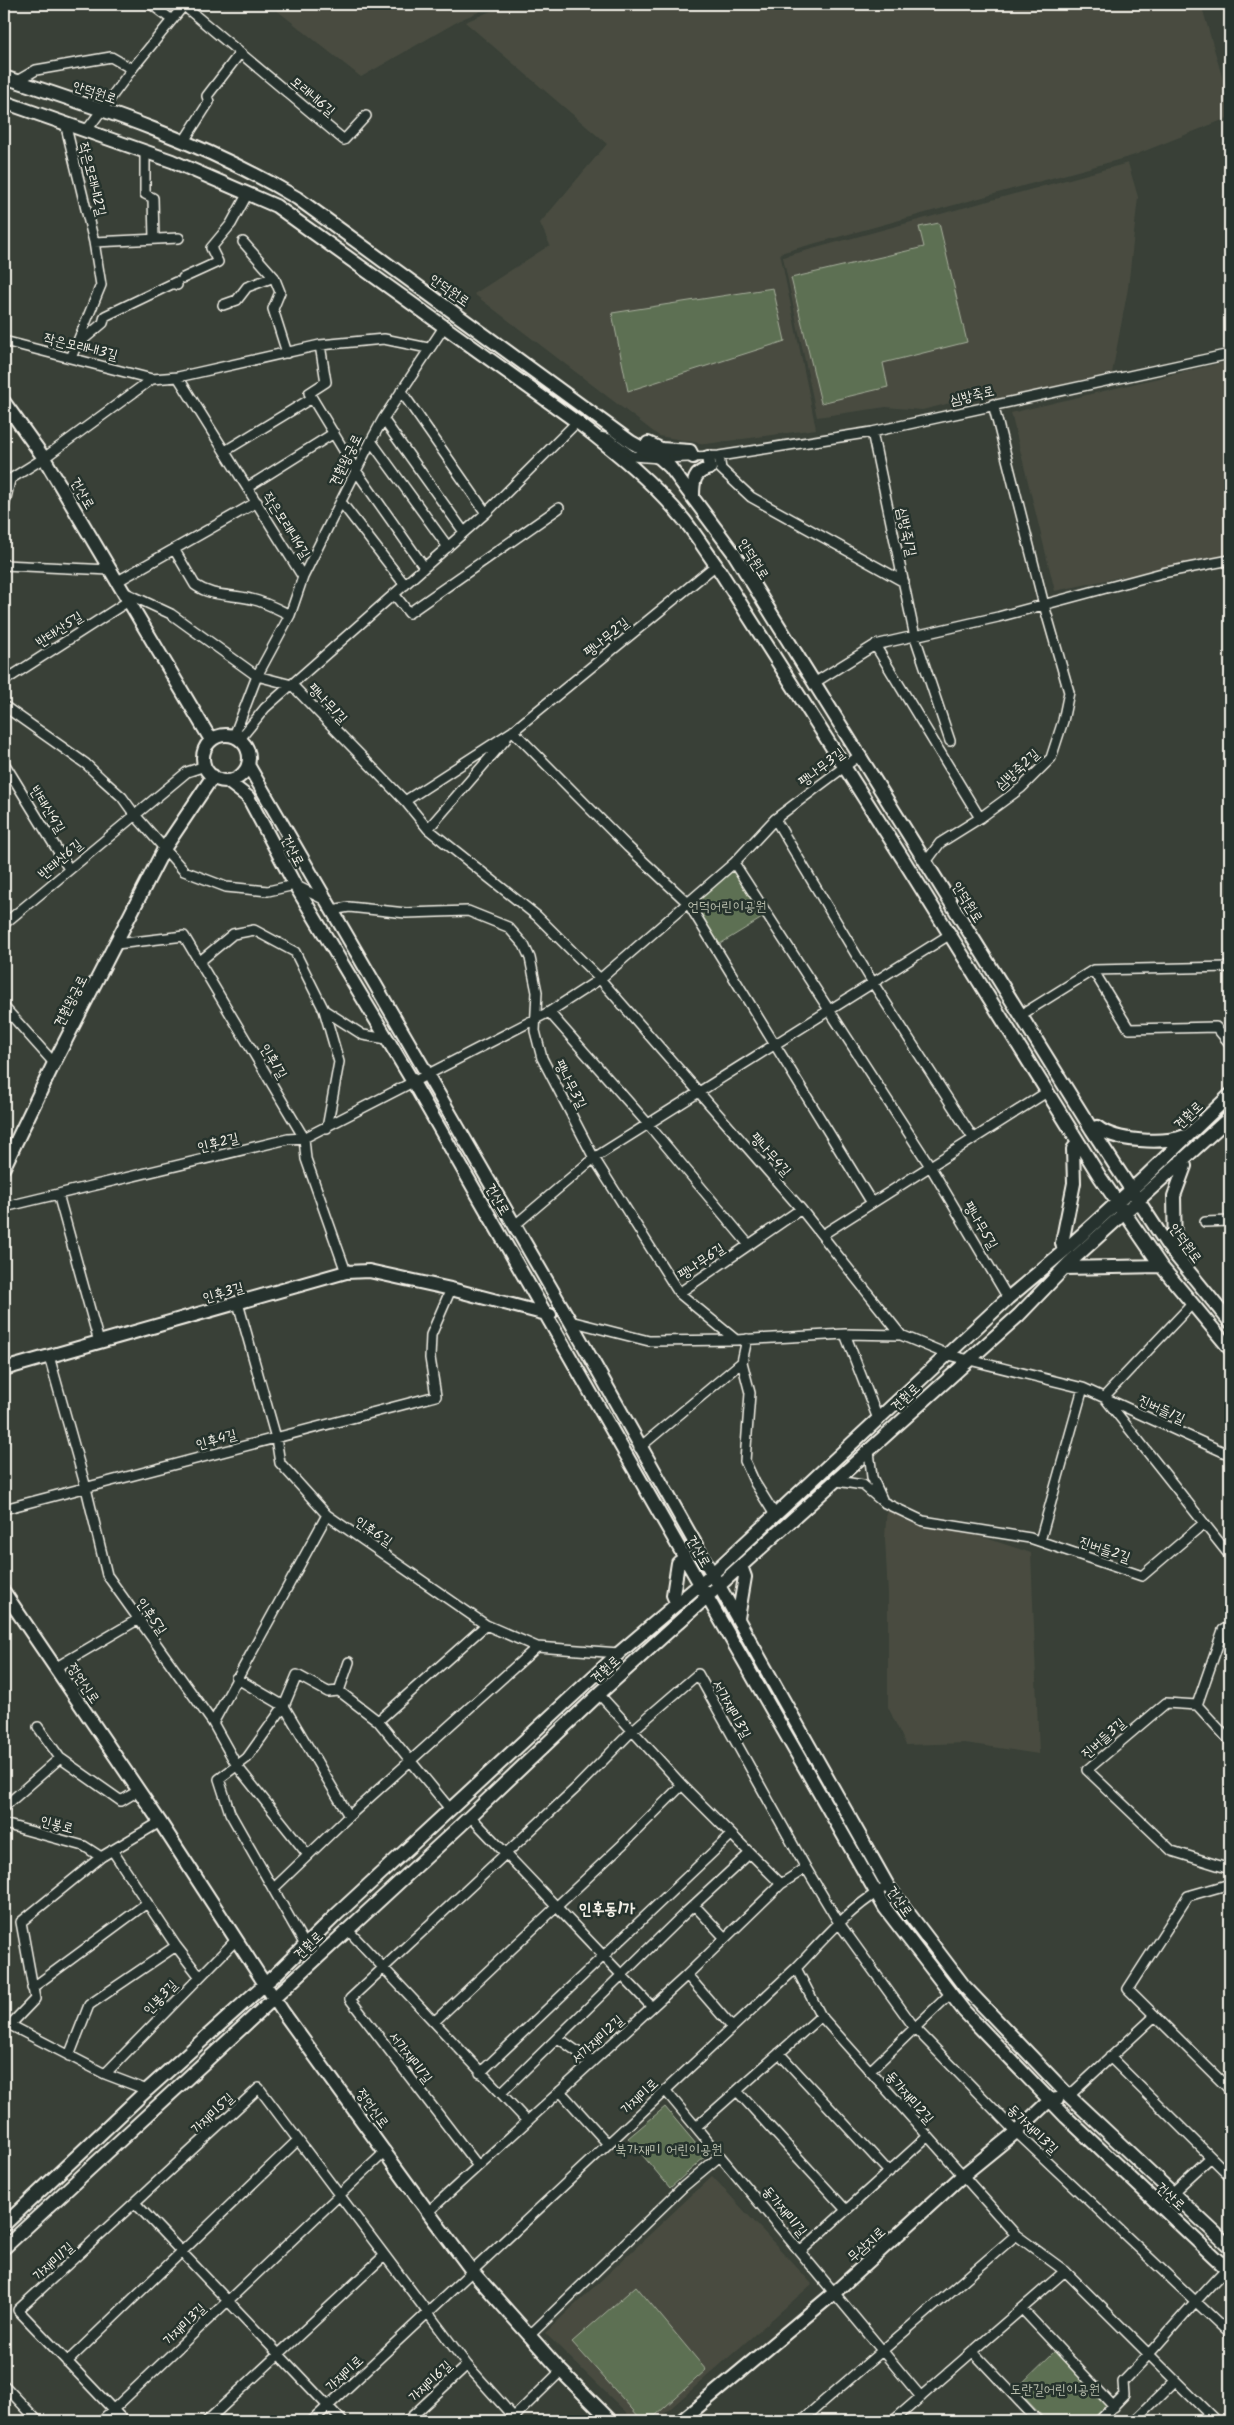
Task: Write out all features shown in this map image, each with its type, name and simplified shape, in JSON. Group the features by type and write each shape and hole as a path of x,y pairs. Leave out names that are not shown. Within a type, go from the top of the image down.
{"street":[{"path":"151,4 172,20"},
{"name":"모래내6길","path":"87,130 132,68 184,5 344,140 366,116"},
{"path":"184,140 209,102 207,96 240,53"},
{"path":"17,81 36,70 111,57 132,68"},
{"name":"안덕원로","path":"4,77 184,140 232,162 297,198 498,342 631,442 660,458 670,467 733,552 1092,1130 1175,1255 1230,1322"},
{"path":"4,102 145,151 276,206 597,437 616,452 666,500 716,565 1124,1214 1192,1304 1230,1348"},
{"name":"작은모래내2길","path":"65,123 94,242 101,284 71,358"},
{"path":"145,151 145,194 153,198 154,239"},
{"name":"작은모래내2길","path":"76,346 102,323 105,316 176,282 180,282 218,262 212,248 231,224 248,193"},
{"path":"94,242 179,238"},
{"path":"243,242 274,277 280,292 273,309 287,353"},
{"path":"223,305 237,300 246,287 274,277"},
{"name":"견훤왕궁로","path":"237,738 257,676 290,615 303,577 371,442 383,419 428,348 444,328"},
{"name":"작은모래내3길","path":"4,341 152,379 178,377 320,345 384,339 428,348"},
{"path":"320,345 326,382 309,393 357,472 424,567"},
{"name":"심방죽로","path":"597,437 609,439 632,456 660,458 714,457 872,432 993,404 1230,354"},
{"name":"작은모래내4길","path":"178,377 303,577"},
{"path":"4,507 7,482 44,458 152,379"},
{"path":"401,391 486,513"},
{"path":"225,451 312,398"},
{"name":"건산로","path":"4,402 44,458 110,570 128,596 211,740"},
{"name":"심방죽2길","path":"926,862 940,843 980,818 1021,788 1051,758 1064,721 1069,692 1044,605 993,404"},
{"path":"383,419 464,532"},
{"name":"팽나무1길","path":"428,829 405,802 292,685 486,513 577,422"},
{"name":"심방죽1길","path":"872,432 915,637 950,741"},
{"name":"작은모래내4길","path":"248,487 334,433"},
{"path":"631,442 635,438 661,449 690,451 693,457"},
{"path":"371,442 448,547"},
{"path":"693,496 693,479 701,470 710,468 714,457"},
{"path":"714,457 721,469 751,497 904,582"},
{"path":"118,581 257,502"},
{"path":"341,502 405,585"},
{"path":"394,594 409,613 559,508"},
{"path":"174,549 195,585 200,589 211,594 253,599 290,615"},
{"path":"814,683 875,645 998,617 1162,574 1230,560"},
{"path":"4,564 110,570"},
{"name":"팽나무2길","path":"405,802 513,731 716,565"},
{"path":"128,596 171,614 257,676 292,685"},
{"name":"반태산5길","path":"4,681 128,596"},
{"path":"875,645 980,818"},
{"path":"209,771 204,753 211,740 221,735 237,738 265,708 292,685"},
{"path":"4,706 86,764 122,797 135,815 184,871 226,887 268,891 295,885 329,905 406,913 468,911 508,927 524,945 530,958 537,992 536,1018"},
{"path":"513,731 628,847 688,903 872,1203"},
{"name":"팽나무2길","path":"428,829 513,731"},
{"name":"건산로","path":"237,738 248,750 248,765 570,1321 888,1886 964,1986 1069,2096 1230,2247"},
{"name":"팽나무3길","path":"428,1074 549,1012 600,979 734,863 774,819 860,755"},
{"name":"반태산4길","path":"4,764 69,869"},
{"path":"227,781 240,777 248,765"},
{"name":"견훤왕궁로","path":"4,1167 54,1064 164,849 209,771"},
{"name":"건산로","path":"209,771 227,781 248,797 295,885 413,1082 876,1893 964,2010 1050,2100 1227,2266"},
{"name":"반태산6길","path":"4,924 187,772 209,771"},
{"path":"774,819 873,983 973,1138"},
{"path":"428,829 504,892 537,916 600,979"},
{"path":"734,863 829,1010"},
{"path":"199,962 233,934 254,930 295,952 324,1010 339,1062 327,1128"},
{"path":"515,1225 594,1158 949,935"},
{"name":"인후1길","path":"116,944 184,936 304,1138 306,1158 346,1272"},
{"path":"1021,1015 1093,970 1230,967"},
{"path":"1093,970 1129,1029 1216,1028 1230,1044"},
{"name":"팽나무4길","path":"600,979 801,1209 822,1236"},
{"path":"4,1007 54,1064"},
{"path":"324,1010 363,1035 387,1039"},
{"name":"팽나무5길","path":"829,1010 930,1166 1008,1298"},
{"path":"549,1012 648,1124 749,1245"},
{"name":"팽나무3길","path":"536,1018 535,1031 542,1058 594,1158"},
{"name":"인후2길","path":"4,1207 288,1139 304,1138 327,1128 428,1074"},
{"path":"901,1335 822,1236 1046,1092"},
{"name":"견훤로","path":"4,2225 147,2090 265,1985 450,1809 619,1653 713,1573 1008,1298 1064,1252 1230,1094"},
{"name":"견훤로","path":"4,2248 599,1694 1019,1315 1064,1268 1230,1117"},
{"path":"1092,1130 1097,1127 1106,1134 1121,1138 1166,1140 1173,1140 1189,1134"},
{"path":"1064,1252 1062,1242 1074,1183 1073,1149 1078,1143"},
{"path":"594,1158 679,1293"},
{"path":"1175,1255 1174,1196 1185,1166 1181,1161"},
{"path":"58,1194 99,1342"},
{"name":"팽나무6길","path":"736,1340 679,1293 801,1209"},
{"path":"1205,1222 1230,1221"},
{"path":"1064,1268 1162,1266"},
{"name":"인후3길","path":"4,1369 346,1272 369,1270 451,1289 570,1321"},
{"name":"인후4길","path":"4,1509 436,1396 430,1358 432,1335 451,1289"},
{"name":"인후6길","path":"238,1303 276,1438 280,1463 326,1515 486,1625 537,1647 619,1653"},
{"path":"1192,1304 1104,1397 1230,1556"},
{"path":"570,1321 649,1341 736,1340 845,1334 901,1335 949,1355"},
{"name":"견훤로","path":"845,1334 878,1418"},
{"path":"747,1339 742,1362 750,1393 745,1461 755,1483 775,1515"},
{"name":"진버들1길","path":"949,1355 1083,1388 1230,1455"},
{"name":"인후5길","path":"49,1356 86,1488 107,1575 137,1620 213,1723 237,1766 308,1856"},
{"path":"640,1448 742,1362"},
{"path":"836,1481 865,1486 882,1502 924,1521 1040,1541 1083,1388"},
{"path":"869,1451 873,1479 882,1502"},
{"path":"865,1486 873,1479"},
{"path":"213,1723 326,1515"},
{"name":"진버들2길","path":"1040,1541 1142,1576 1203,1524"},
{"path":"677,1604 673,1595 678,1563 685,1558"},
{"path":"738,1618 745,1577 741,1566"},
{"name":"정언신로","path":"4,1592 160,1822 265,1985 428,2212 472,2271 529,2336 611,2421"},
{"path":"55,1668 137,1620"},
{"path":"378,1721 486,1625"},
{"path":"1230,1626 1223,1630 1197,1705 1230,1741"},
{"path":"273,1888 349,1816 537,1647"},
{"path":"338,1690 349,1662"},
{"name":"서가재미3길","path":"506,1854 576,1788 633,1730 698,1674 806,1868"},
{"path":"306,1945 230,1813 219,1779 247,1758 284,1706 296,1675 328,1692 338,1690 378,1721 450,1809"},
{"path":"236,1678 284,1706 349,1816"},
{"path":"599,1694 682,1784 781,1884"},
{"name":"진버들3길","path":"1197,1705 1166,1703 1087,1770 1172,1851 1230,1869"},
{"path":"38,1727 60,1758 121,1801 138,1791"},
{"path":"4,1807 60,1758"},
{"path":"434,2022 622,1845 682,1784"},
{"path":"470,1816 652,2007"},
{"path":"147,2090 105,2074 10,2025 35,1999 21,1922 101,1857 160,1822"},
{"name":"인봉로","path":"4,1824 84,1846 101,1857"},
{"path":"480,2073 731,1835"},
{"path":"112,1850 176,1946 200,1977"},
{"path":"750,1853 694,1905 724,1938 781,1884 806,1868 839,1923"},
{"name":"서가재미1길","path":"478,2166 350,1999 506,1854"},
{"path":"1230,1884 1188,1896 1128,1989 1230,2090"},
{"name":"가재미로","path":"312,2421 796,1968 839,1923 861,1903 888,1886"},
{"path":"32,1988 147,1904"},
{"name":"서가재미2길","path":"558,2038 621,1974 694,1905"},
{"name":"동가재미3길","path":"839,1923 914,2027 1016,2132 1230,2334"},
{"path":"347,1929 527,2121"},
{"name":"서가재미2길","path":"560,2091 687,1975 724,1938"},
{"name":"인봉3길","path":"105,2074 236,1940"},
{"path":"69,2056 89,2005 176,1946"},
{"name":"동가재미2길","path":"796,1968 820,2016 1016,2235 1065,2271 1216,2421"},
{"path":"687,1975 732,2027"},
{"path":"870,2071 951,1993"},
{"path":"696,2127 820,2016"},
{"path":"1050,2100 1069,2096 1156,2016"},
{"path":"500,2093 558,2038 592,2062"},
{"path":"780,2053 889,2172"},
{"path":"1110,2057 1230,2176"},
{"name":"가재미5길","path":"136,2204 259,2088 427,2313"},
{"name":"동가재미1길","path":"665,2090 921,2397"},
{"path":"428,2212 560,2091 608,2144"},
{"path":"737,2091 846,2210"},
{"name":"무삼지로","path":"684,2420 834,2292 962,2176 1016,2132 1050,2100"},
{"path":"800,2251 927,2137"},
{"path":"68,2362 298,2140"},
{"path":"339,2196 386,2151"},
{"path":"529,2336 683,2188 720,2156"},
{"path":"1172,2193 1211,2157"},
{"name":"가재미3길","path":"113,2410 339,2196"},
{"path":"136,2204 342,2421"},
{"name":"가재미1길","path":"124,2421 18,2310 136,2204"},
{"path":"801,2421 1016,2235"},
{"path":"207,2421 280,2356 384,2256"},
{"path":"1099,2421 1124,2395 1123,2382 1150,2355 1195,2300 1227,2266"},
{"path":"893,2421 1065,2271"},
{"path":"1022,2309 1114,2407"},
{"name":"가재미6길","path":"427,2313 513,2420 562,2371"},
{"path":"973,2352 1038,2421"},
{"name":"가재미6길","path":"410,2419 467,2365"},
{"path":"1134,2421 1175,2380"},
{"path":"4,2385 38,2421"},
{"path":"101,2421 113,2410"}],"shaded area":[{"path":"269,4 497,4 462,19 361,77"},
{"path":"508,4 1201,4 1230,104 1230,117 1132,156 780,253 816,429 706,444 659,436 474,294 550,245 540,223 607,144 465,22"},
{"path":"1128,163 1138,197 1128,288 1112,373 1010,397 963,400 922,410 886,407 817,417 783,257"},
{"path":"1230,361 1230,554 1055,591 1011,413"},
{"path":"887,1505 1031,1553 1039,1754 965,1743 906,1745 888,1707 888,1595 885,1538"},
{"path":"712,2176 812,2284 656,2421 635,2421 545,2333"}],"green space":[{"path":"939,223 967,342 883,363 888,387 821,403 791,278 924,247 919,227"},
{"path":"773,288 785,341 628,391 612,313"},
{"name":"언덕어린이공원","path":"734,863 767,915 715,947 689,901"},
{"name":"북가재미 어린이공원","path":"665,2107 706,2156 670,2188 628,2138"},
{"path":"636,2286 706,2370 655,2416 640,2418 572,2342"},
{"name":"도란길어린이공원","path":"1056,2350 1110,2407 1095,2421 1047,2421 1016,2389"}],"district":[{"name":"인후동1가","path":"607,1908"}]}
